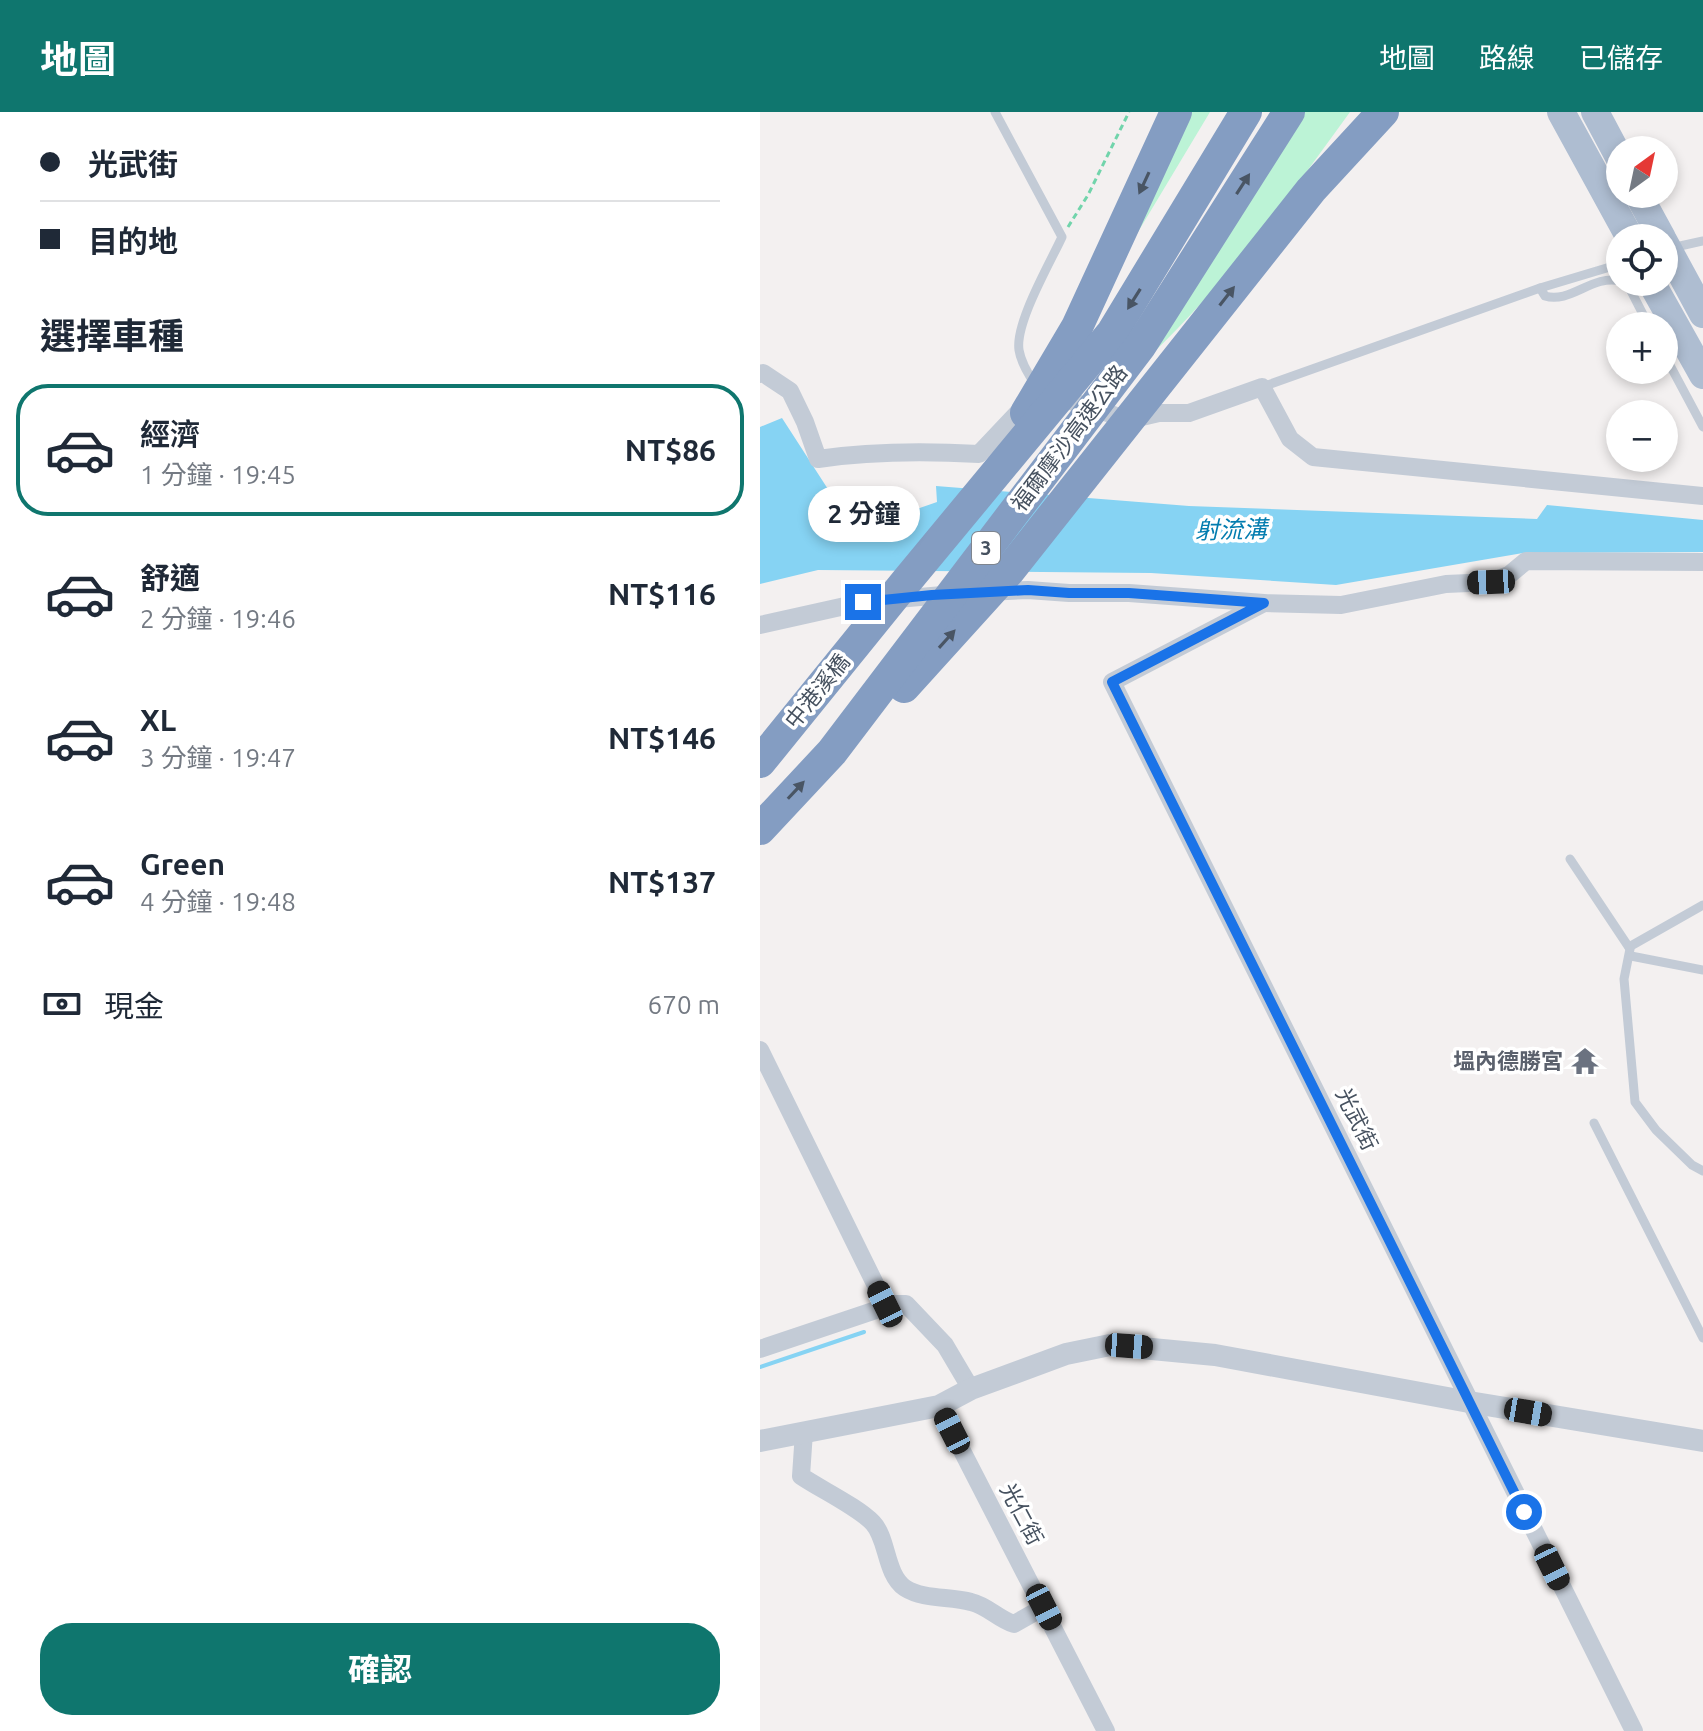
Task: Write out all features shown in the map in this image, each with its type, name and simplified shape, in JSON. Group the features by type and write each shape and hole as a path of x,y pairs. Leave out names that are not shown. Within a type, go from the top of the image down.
{"highway":[{"path":"905,583 998,455 1077,327 1176,112"},
{"name":"福爾摩沙高速公路","path":"905,583 1126,339 1246,112"},
{"name":"福爾摩沙高速公路","path":"832,752 1289,112"},
{"path":"832,752 875,719 1009,571 1311,190 1383,112"},
{"name":"中港溪橋","path":"760,762 905,583"},
{"name":"3","path":"760,829 832,752"}],"main road":[{"path":"1561,112 1622,224"},
{"path":"1595,112 1608,136"},
{"path":"1678,269 1703,314"},
{"path":"1659,296 1703,375"}],"street":[{"path":"760,374 790,391 818,459 910,450 979,454 1038,391 1129,420 1159,413 1189,413 1262,387 1290,439 1313,457 1703,496"},
{"path":"760,625 863,602 1028,590 1341,605 1446,584 1491,582 1509,575 1526,561 1703,562"},
{"name":"光武街","path":"1264,603 1112,682 1634,1731"},
{"path":"760,1050 885,1304"},
{"path":"760,1349 876,1310 885,1304 906,1304 945,1345 971,1389"},
{"path":"760,1441 939,1406 971,1389 1066,1354 1110,1345 1215,1355 1703,1441"},
{"name":"光仁街","path":"939,1406 1106,1731"},
{"path":"804,1432 801,1476 875,1524 890,1566 904,1587 923,1595 986,1607 1003,1621 1014,1624 1044,1607"}],"lane":[{"path":"995,112 1062,237 1020,327 1019,349 1024,367 1038,391"},
{"path":"1678,246 1703,241"},
{"path":"1262,387 1540,288 1606,268"},
{"path":"1540,288 1545,296 1557,298 1606,280"},
{"path":"1678,380 1703,427"},
{"path":"1570,859 1630,952 1703,970"},
{"path":"1703,905 1630,952 1624,979 1635,1102 1656,1130 1692,1165 1703,1171"},
{"path":"1594,1123 1703,1338"}],"path":[{"path":"1062,237 1088,195 1129,112"}],"green space":[{"path":"1188,112 1210,112 1099,297"},
{"path":"1305,112 1350,112 1233,267 1154,352"}],"water":[{"name":"射流溝","path":"782,418 846,517 888,519 937,502 936,486 1189,506 1537,519 1547,505 1703,520 1703,552 1523,553 1336,585 1151,573 818,570 760,584 760,427"}],"waterway":[{"path":"760,1367 864,1332"}],"place":[{"name":"塭內德勝宮","path":"1585,1061"}],"route":[{"path":"863,602 1028,590 1129,593 1264,603 1112,682 1524,1512"}]}
